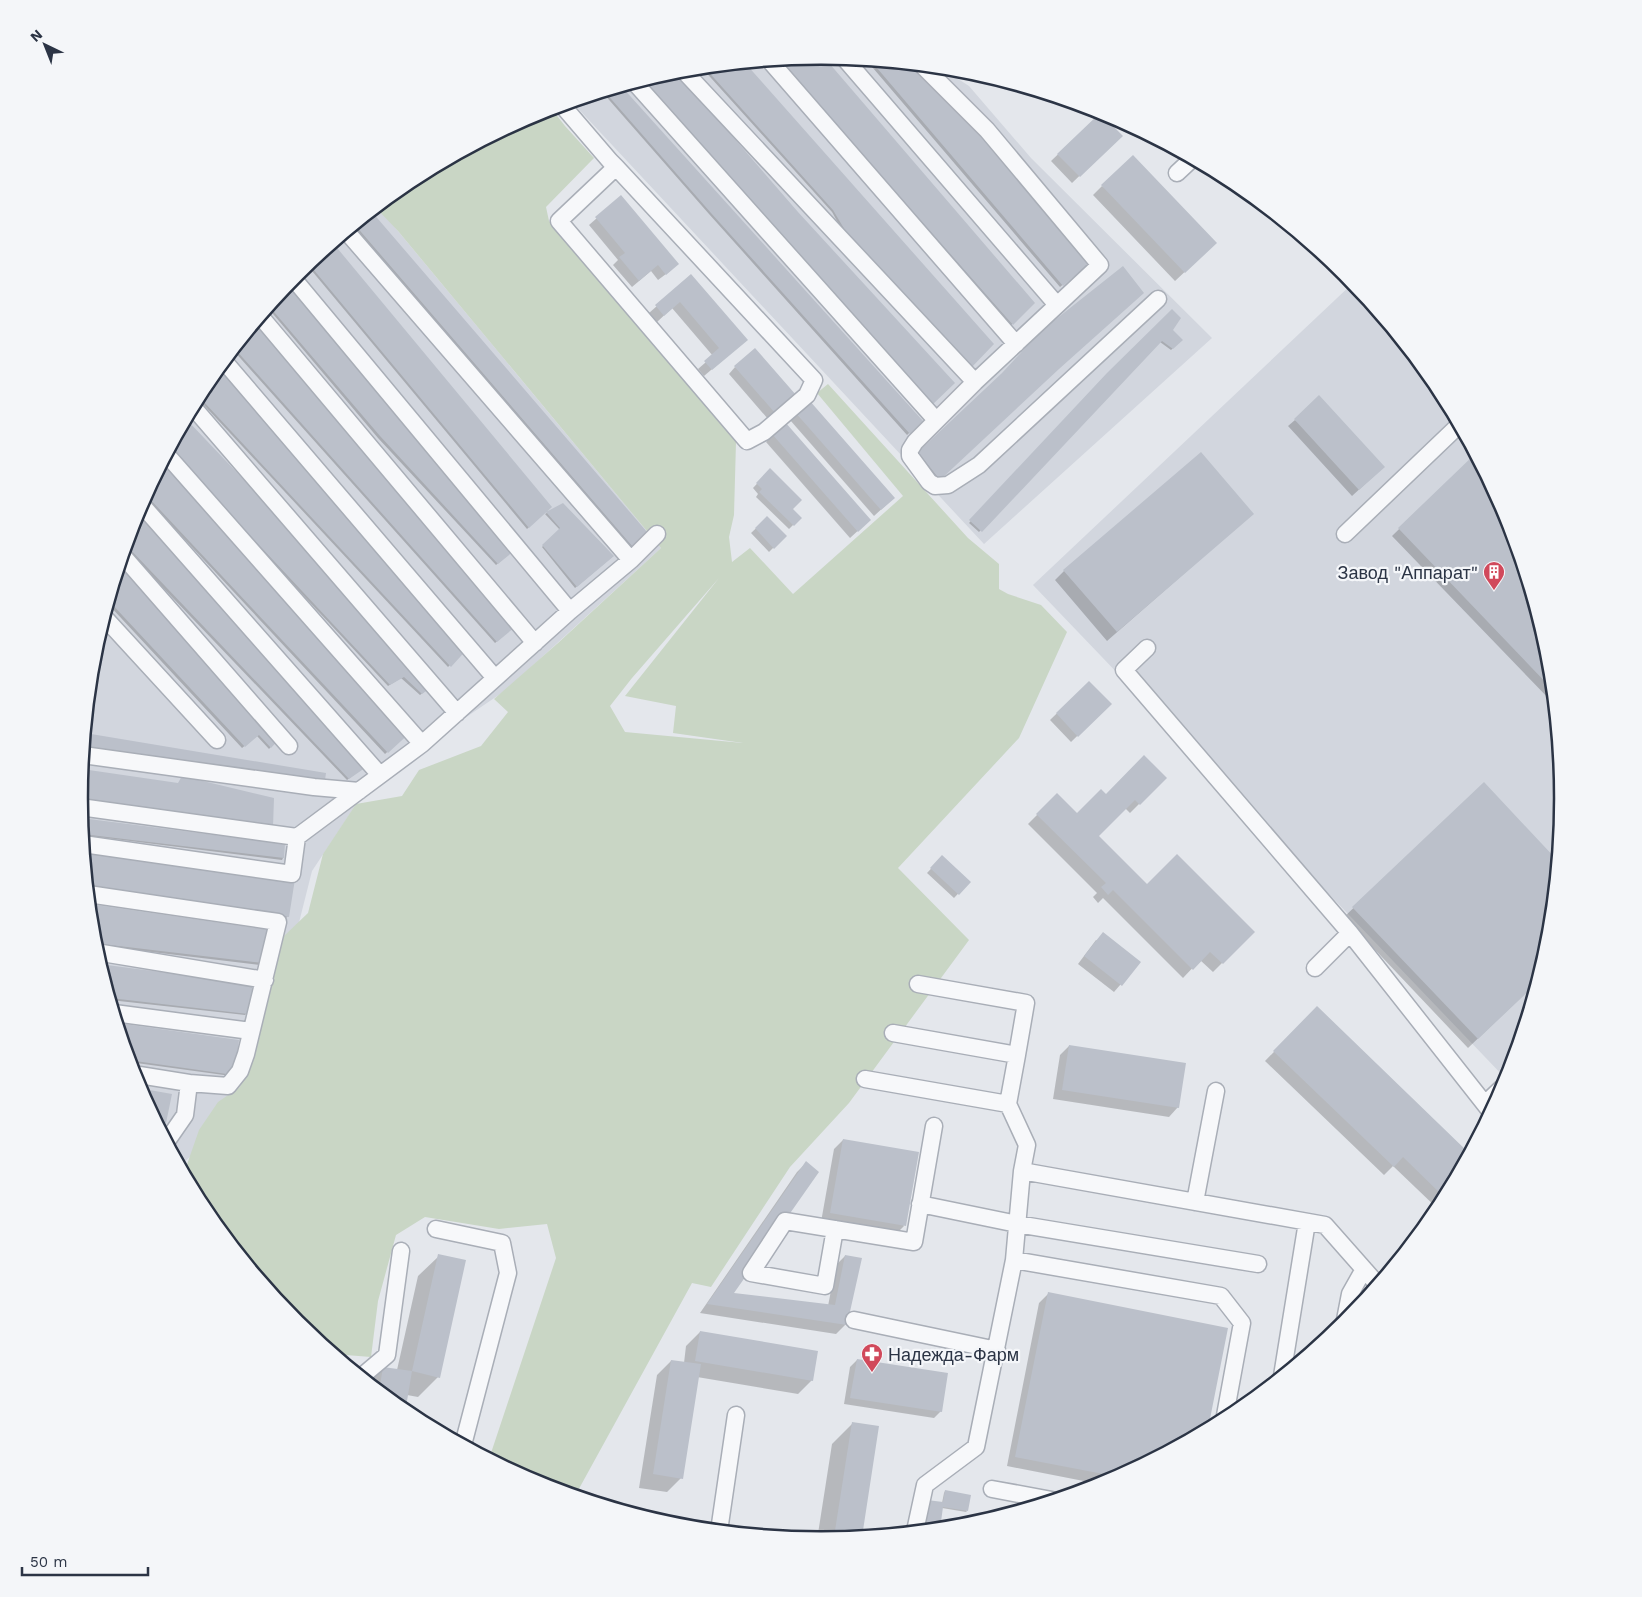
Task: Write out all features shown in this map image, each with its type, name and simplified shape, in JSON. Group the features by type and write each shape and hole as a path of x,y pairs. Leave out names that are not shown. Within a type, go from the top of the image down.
{"lane":[{"path":"851,66 1058,305"},
{"path":"775,67 1016,344"},
{"path":"930,73 987,130 1100,265 975,382 915,442 910,450 910,456 929,482 935,486 948,485 979,466 1158,299"},
{"path":"690,77 975,382"},
{"path":"639,88 936,420"},
{"path":"567,111 616,168 814,380 806,395 764,432 747,441 560,221 616,168"},
{"path":"1177,173 1188,163"},
{"path":"350,237 631,560"},
{"path":"298,285 570,611"},
{"path":"264,322 535,642"},
{"path":"229,366 495,678"},
{"path":"198,413 456,713"},
{"path":"1345,534 1454,429"},
{"path":"171,459 422,744"},
{"path":"147,510 380,774"},
{"path":"88,808 298,837 422,744 570,611 631,560 657,534"},
{"path":"127,561 289,746"},
{"path":"109,623 217,740"},
{"path":"1147,648 1124,670 1350,932 1487,1106"},
{"path":"89,756 314,788 359,792"},
{"path":"89,845 292,874 298,837"},
{"path":"94,895 278,922 246,1054 240,1071 228,1086 189,1083 142,1075"},
{"path":"1315,968 1350,932"},
{"path":"104,953 265,980"},
{"path":"916,1526 925,1485 976,1447 1014,1260 1022,1171 1028,1146 1008,1104 1026,1003 918,984"},
{"path":"120,1014 251,1031"},
{"path":"893,1033 1017,1055"},
{"path":"865,1078 1008,1104"},
{"path":"170,1136 185,1115 189,1083"},
{"path":"1195,1202 1216,1092"},
{"path":"835,1229 825,1286 751,1273 785,1221 835,1229 914,1242 934,1126"},
{"path":"1022,1171 1325,1225 1374,1280"},
{"path":"920,1204 1017,1224 1258,1264"},
{"path":"1283,1368 1307,1222"},
{"path":"436,1229 502,1243 508,1274 464,1439"},
{"path":"366,1373 387,1355 401,1251"},
{"path":"1014,1260 1221,1296 1242,1323 1226,1410"},
{"path":"1347,1309 1350,1294 1364,1269"},
{"path":"854,1320 997,1350"},
{"path":"720,1525 736,1415"},
{"path":"992,1488 1041,1498"}],"shaded area":[{"path":"821,65 869,67 917,71 956,78 969,86 1031,158 1212,338 984,544 577,107 631,90 678,79 725,71 773,67"},
{"path":"382,211 661,548 506,690 371,782 312,871 255,1097 184,1162 163,1123 143,1079 126,1034 112,988 94,894 89,846 88,798 89,751 94,703 112,609 126,563 143,518 163,474 186,432 211,391 239,352 270,315 302,280 337,247"},
{"path":"1347,288 1403,352 1431,391 1479,474 1499,518 1516,563 1530,609 1540,655 1553,751 1553,846 1548,894 1530,988 1501,1074 1033,585"}],"green space":[{"path":"556,115 594,158 546,207 549,221 640,325 736,442 734,515 729,537 732,562 750,548 793,594 903,496 817,393 828,384 968,538 999,564 999,589 1041,605 1067,632 1019,738 898,868 969,940 849,1103 790,1167 711,1287 692,1283 578,1490 540,1476 491,1453 556,1258 547,1224 499,1229 425,1217 396,1235 378,1301 371,1357 343,1355 302,1317 239,1245 211,1206 187,1166 199,1130 218,1102 240,1087 284,936 308,913 323,854 356,804 402,796 419,770 481,746 508,712 494,699 661,548 398,231 380,212 454,163 497,141","holes":["719,578 625,696 676,706 673,733 743,743 625,732 610,706"]}],"building":[{"path":"831,65 1035,303 1013,325 785,67"},
{"path":"877,68 919,71 996,150 1090,263 1063,286"},
{"path":"750,69 994,344 971,368 849,237 833,210 710,74"},
{"path":"682,78 798,212 955,383 931,406 646,87"},
{"path":"626,92 923,421 910,434 609,97"},
{"path":"1095,118 1113,126 1123,136 1080,177 1057,154"},
{"path":"1133,155 1217,243 1185,273 1101,185"},
{"path":"621,195 679,264 666,275 658,265 639,281 619,257 625,253 595,217"},
{"path":"375,216 647,532 633,547 359,229"},
{"path":"337,247 552,507 529,528 313,269"},
{"path":"1123,266 1144,293 940,480 918,452 1002,373 1041,331"},
{"path":"691,274 748,340 712,370 704,361 719,348 680,302 664,316 655,305"},
{"path":"295,287 520,546 498,564 380,436 273,311"},
{"path":"1172,309 1181,318 1173,330 1183,340 1173,349 1162,341 982,532 969,520 1107,373"},
{"path":"259,328 521,622 497,642 238,353"},
{"path":"755,348 796,395 775,413 734,366"},
{"path":"225,372 470,646 451,667 204,402 213,391 212,390"},
{"path":"1319,395 1385,467 1359,490 1294,419"},
{"path":"809,400 895,498 881,510 795,412"},
{"path":"785,422 871,520 858,532 772,434"},
{"path":"191,424 437,683 422,694 404,677 390,685 174,454"},
{"path":"1201,452 1254,514 1117,632 1063,570"},
{"name":"Завод \"Аппарат\"","path":"1470,458 1499,518 1516,563 1530,609 1544,681 1398,528"},
{"path":"167,467 413,730 388,753 151,500"},
{"path":"770,468 802,500 793,509 802,518 794,526 759,492 762,489 756,483"},
{"path":"563,503 614,556 577,587 542,545 560,528 546,512"},
{"path":"767,516 787,536 774,549 755,528"},
{"path":"142,520 375,761 349,779 131,550"},
{"path":"124,569 281,737 271,748 259,735 245,747 113,605"},
{"path":"1089,681 1112,704 1078,737 1056,713"},
{"path":"91,734 326,773 324,787 89,750"},
{"path":"1144,755 1167,778 1140,805 1135,800 1099,836 1147,884 1177,854 1255,932 1223,964 1210,952 1193,970 1113,890 1108,895 1101,887 1106,883 1036,814 1057,793 1077,813 1101,789 1106,794"},
{"path":"89,770 178,783 182,776 274,798 273,827 88,799"},
{"path":"1484,782 1552,855 1540,942 1529,990 1478,1039 1352,907"},
{"path":"88,819 285,844 284,858 89,835"},
{"path":"89,851 295,879 289,917 94,890"},
{"path":"942,855 971,882 959,895 930,868"},
{"path":"96,905 270,930 263,963 102,944"},
{"path":"1103,932 1141,962 1122,986 1084,956"},
{"path":"107,965 253,984 248,1014 115,999"},
{"path":"1317,1006 1465,1149 1439,1192 1403,1157 1394,1167 1273,1051"},
{"path":"123,1024 239,1040 234,1075 136,1061"},
{"path":"1069,1045 1186,1063 1179,1108 1062,1090"},
{"path":"148,1090 172,1094 166,1123 163,1122"},
{"path":"843,1139 919,1152 906,1226 830,1213"},
{"path":"806,1161 819,1172 734,1293 835,1305 845,1255 862,1258 847,1325 707,1304"},
{"path":"438,1254 466,1260 440,1378 412,1371"},
{"path":"1048,1292 1228,1328 1210,1420 1188,1434 1105,1474 1015,1457"},
{"path":"700,1331 818,1351 813,1381 695,1361"},
{"path":"857,1359 948,1373 942,1412 850,1398"},
{"path":"671,1360 701,1364 683,1479 653,1474"},
{"path":"383,1367 412,1371 407,1403 380,1384"},
{"path":"852,1422 879,1426 863,1530 835,1531"},
{"path":"945,1490 971,1495 968,1511 943,1507 941,1522 923,1525 927,1500 943,1502"}],"place":[{"name":"Завод \"Аппарат\"","path":"1494,591"},
{"name":"Надежда-Фарм","path":"872,1373"}]}
